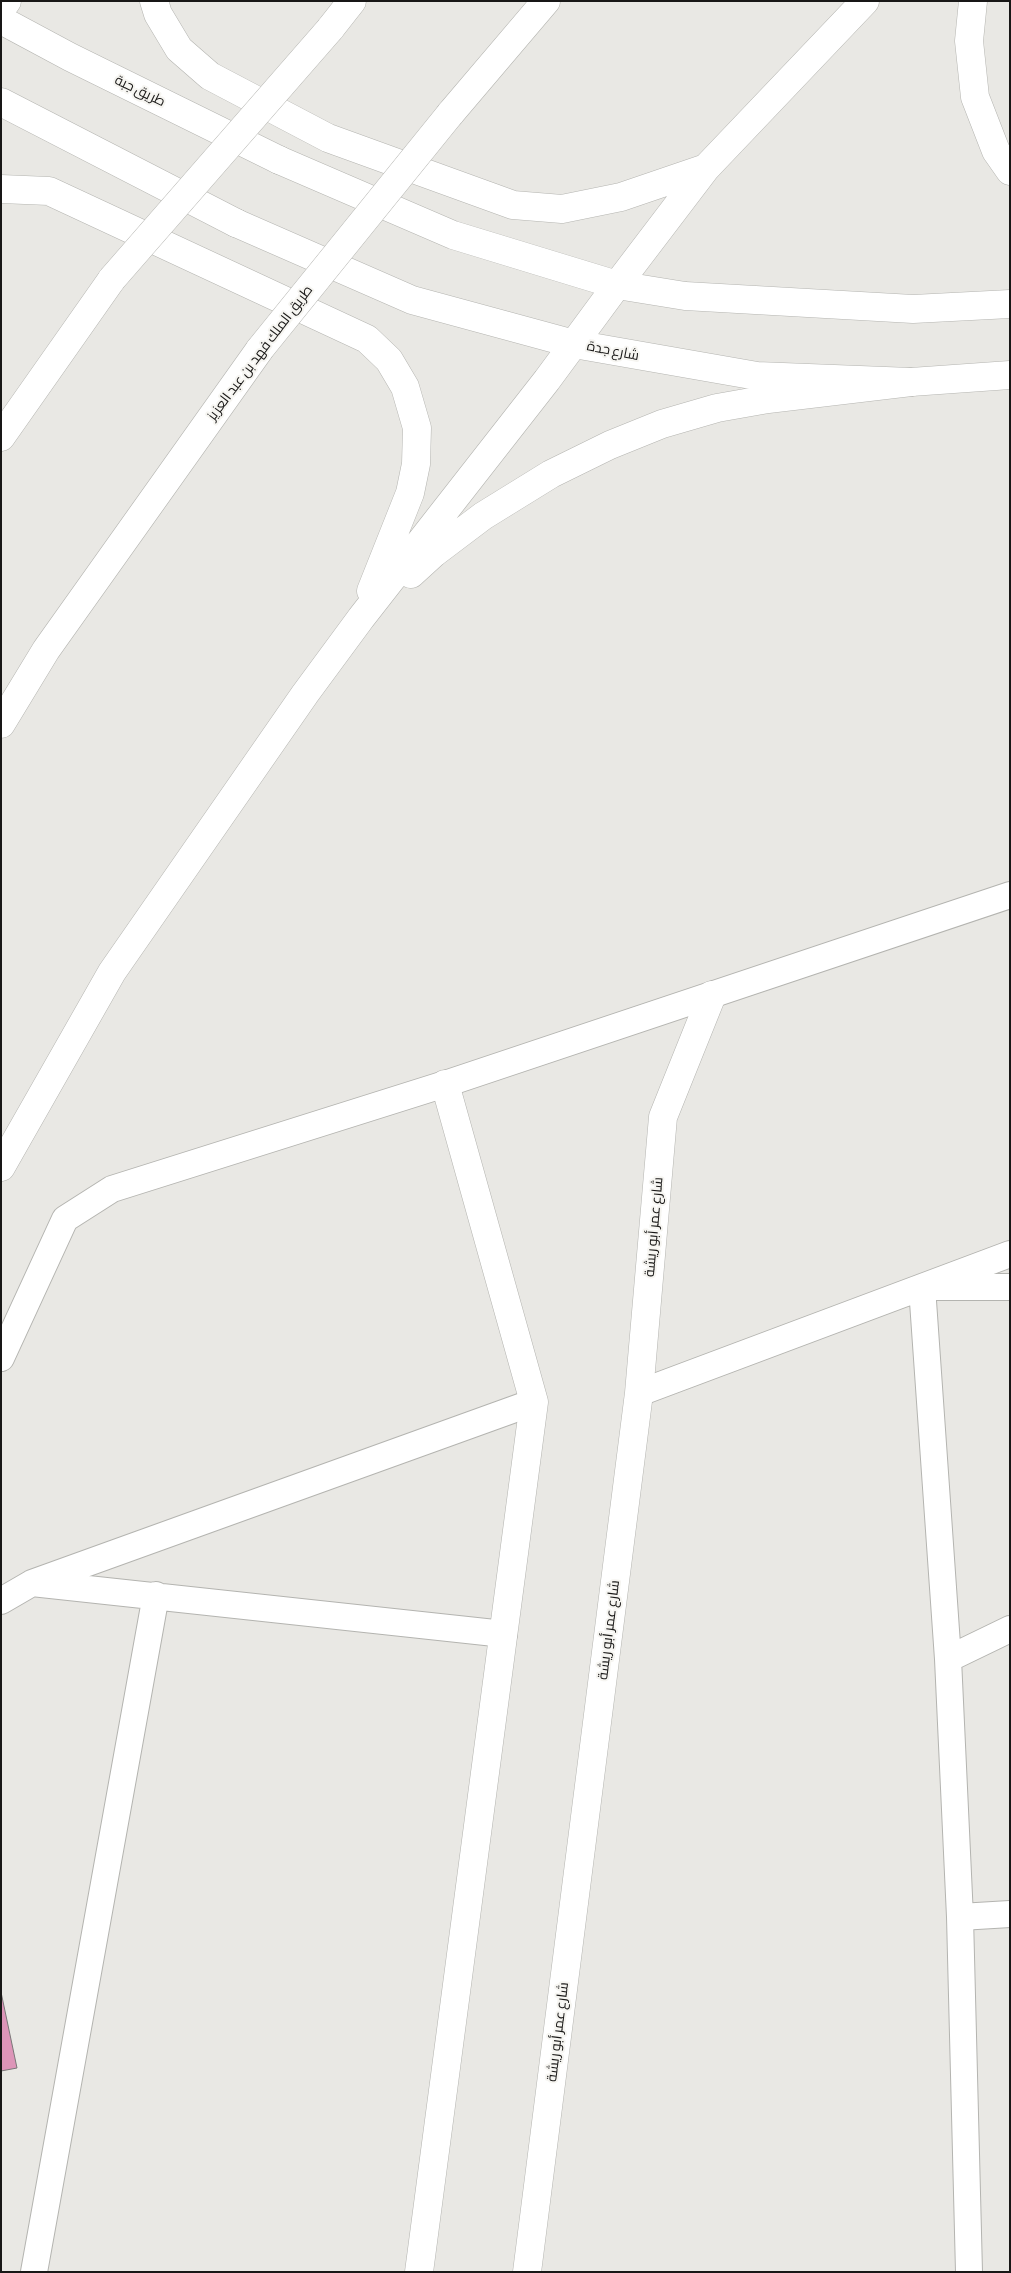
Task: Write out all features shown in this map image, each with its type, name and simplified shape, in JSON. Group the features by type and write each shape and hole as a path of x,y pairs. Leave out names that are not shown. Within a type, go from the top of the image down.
{"main road":[{"path":"1,9 7,1"},
{"path":"154,1 158,14 179,49 210,76 328,138 513,205 562,209 621,197 706,168"},
{"path":"1,437 112,279 330,30 352,1"},
{"name":"طريق الملك فهد بن عبد العزيز","path":"1,724 46,650 260,348 450,114 546,1"},
{"path":"1,1167 112,972 304,694 574,344 706,168 865,1"},
{"path":"973,1 969,41 975,96 996,151 1010,171"},
{"name":"طريق جبة","path":"1,20 70,57 279,160 453,235 617,285"},
{"name":"شارع جدة","path":"1,102 236,223 412,300 574,344 757,376 911,382 1010,375"},
{"path":"1,189 49,191 367,339 390,360 405,387 417,428 416,464 410,492 361,618"},
{"path":"617,285 685,296 913,309 1010,304"},
{"path":"361,618 434,553 483,516 551,474 610,445 662,424 717,408 768,399 911,382"},
{"name":"شارع عمر أبو ريشة","path":"528,2272 639,1393 663,1117 712,995"},
{"path":"419,2272 534,1402 445,1084"}],"street":[{"path":"1,1358 65,1219 112,1189 445,1084 1010,895"},
{"path":"639,1393 1010,1254"},
{"path":"922,1287 1010,1287"},
{"path":"922,1287 948,1659 960,1917 969,2272"},
{"path":"1,1601 32,1583 534,1402"},
{"path":"32,1583 504,1634"},
{"path":"34,2272 156,1595"},
{"path":"948,1659 1010,1629"},
{"path":"960,1917 1010,1914"}],"building":[{"path":"1,1992 17,2068 1,2071"}]}
